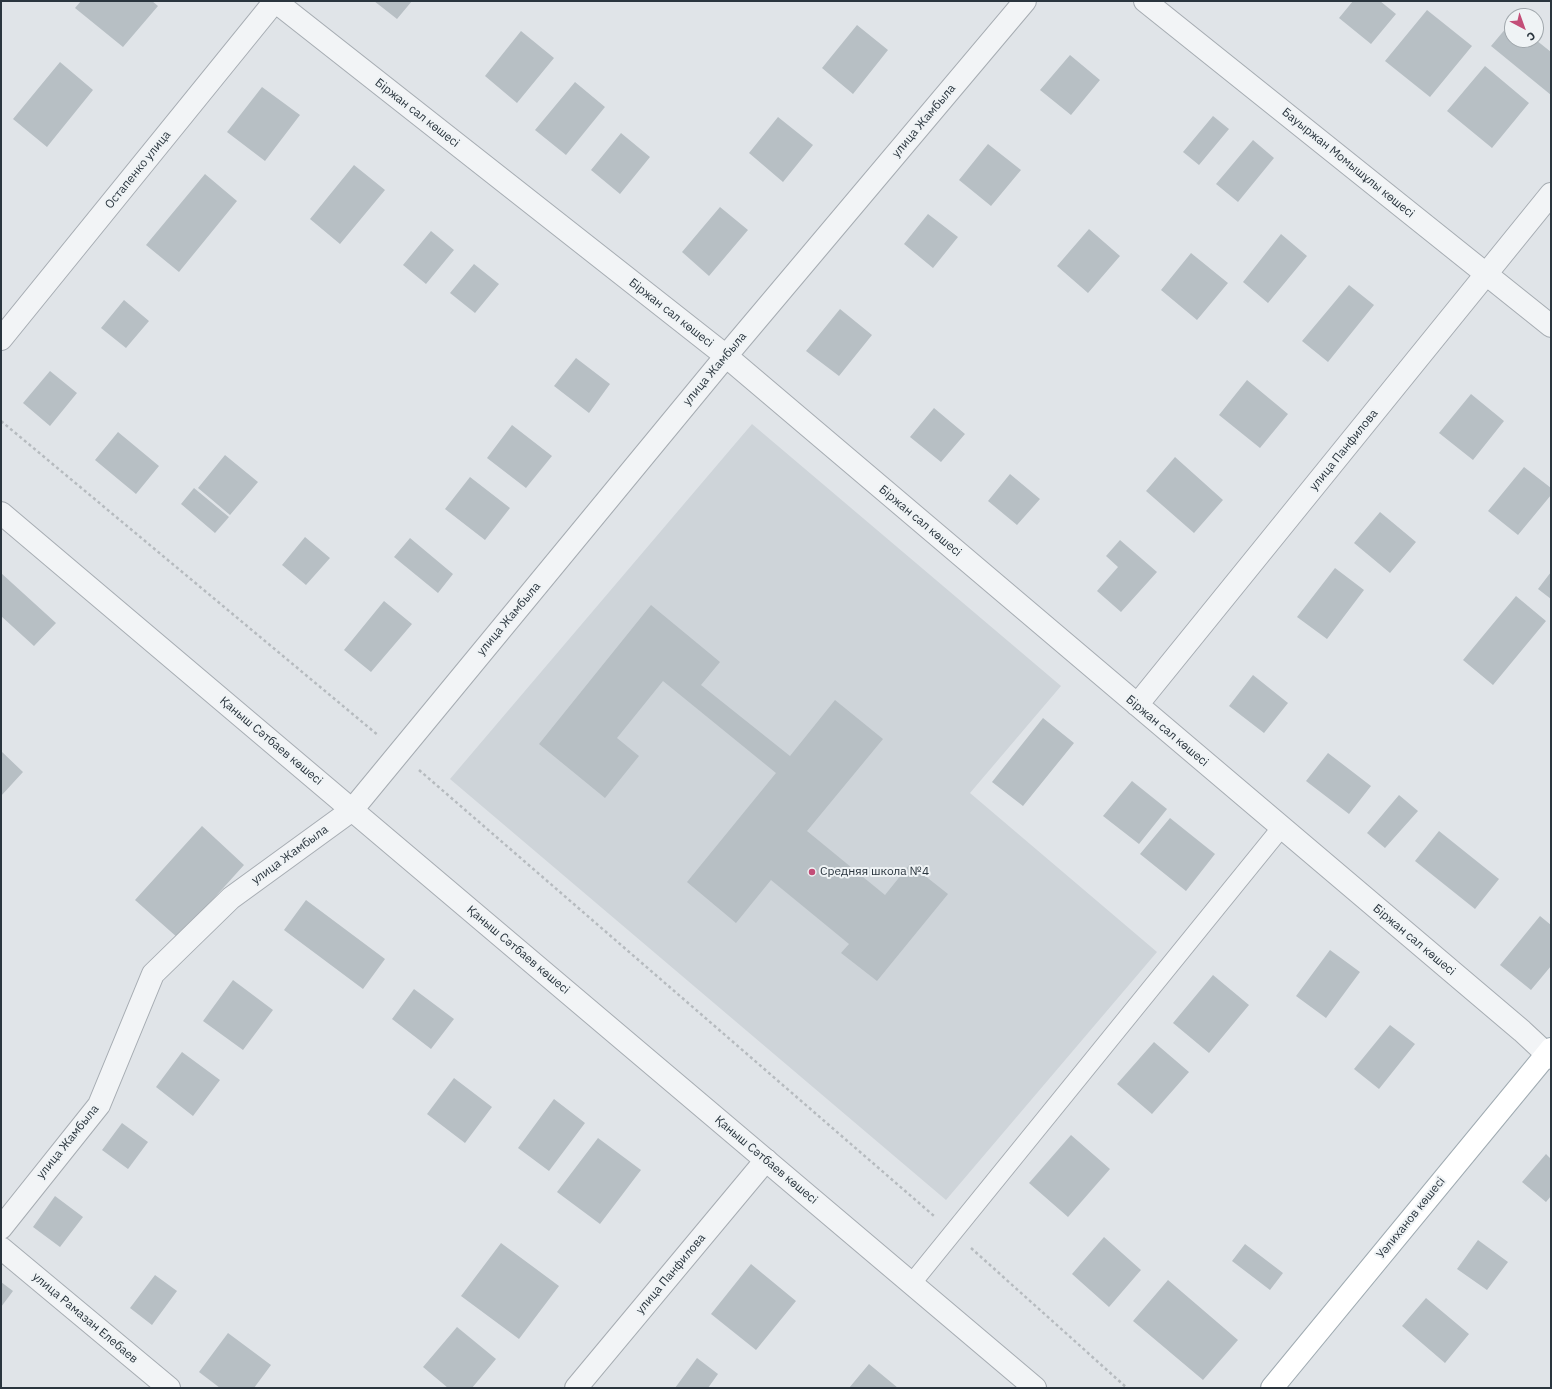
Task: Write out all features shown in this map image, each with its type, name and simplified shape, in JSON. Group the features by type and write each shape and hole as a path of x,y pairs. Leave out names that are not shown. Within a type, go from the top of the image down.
{"main road":[{"name":"Уәлиханов көшесі","path":"1272,1388 1550,1053"}],"street":[{"name":"Остапенко улица","path":"1,339 275,1"},
{"name":"Біржан сал көшесі","path":"275,1 726,356 1281,828 1550,1053"},
{"name":"улица Жамбыла","path":"1,1228 99,1105 153,974 231,898 352,810 726,356 1025,1"},
{"name":"Бауыржан Момышұлы көшесі","path":"1144,1 1551,326"},
{"name":"улица Панфилова","path":"1137,705 1551,194"},
{"name":"Қаныш Сәтбаев көшесі","path":"1,513 1035,1388"},
{"name":"улица Панфилова","path":"576,1388 766,1160"},
{"name":"улица Рамазан Елебаев","path":"1,1248 169,1388"}],"lane":[{"path":"912,1284 1281,828"}],"path":[{"path":"1,421 399,752 954,1233 1127,1388"}],"shaded area":[{"name":"Средняя школа №4","path":"752,424 1061,686 970,793 1157,952 946,1200 450,779"}],"building":[{"path":"81,1 152,1 158,6 123,47 75,8"},
{"path":"374,1 412,1 397,19"},
{"path":"1353,1 1380,1 1396,14 1371,44 1339,18"},
{"path":"1427,10 1472,46 1430,97 1385,61"},
{"path":"857,25 888,50 853,94 822,68"},
{"path":"521,31 554,58 517,103 485,76"},
{"path":"1504,31 1504,48 1544,48 1544,46 1551,52 1551,95 1491,46"},
{"path":"1070,55 1100,80 1071,115 1040,90"},
{"path":"60,62 93,90 47,147 13,119"},
{"path":"1485,66 1529,103 1492,148 1447,111"},
{"path":"575,82 605,107 566,155 535,130"},
{"path":"262,87 300,115 265,161 227,132"},
{"path":"1213,116 1229,129 1199,165 1183,152"},
{"path":"778,117 813,145 783,182 749,153"},
{"path":"621,133 650,157 620,194 591,170"},
{"path":"1253,140 1274,158 1238,202 1216,184"},
{"path":"988,144 1021,170 991,206 959,180"},
{"path":"354,165 385,190 340,244 310,219"},
{"path":"205,174 237,201 179,272 146,245"},
{"path":"720,207 748,230 709,276 682,252"},
{"path":"928,214 958,237 933,268 904,244"},
{"path":"1089,229 1120,256 1088,293 1057,266"},
{"path":"431,231 454,250 426,284 403,265"},
{"path":"1281,234 1307,256 1268,303 1243,282"},
{"path":"1191,253 1228,283 1197,320 1161,290"},
{"path":"474,264 499,284 475,313 450,293"},
{"path":"1349,285 1374,305 1328,362 1302,341"},
{"path":"124,300 149,321 126,348 101,328"},
{"path":"840,309 872,335 839,376 806,351"},
{"path":"576,358 610,384 589,413 554,386"},
{"path":"50,371 77,393 50,426 23,403"},
{"path":"1247,380 1288,414 1260,448 1219,415"},
{"path":"1471,394 1504,421 1473,460 1439,433"},
{"path":"934,408 965,434 941,462 910,437"},
{"path":"512,425 552,456 526,488 487,458"},
{"path":"118,432 159,466 136,494 95,460"},
{"path":"225,455 258,482 230,515 198,488"},
{"path":"1175,457 1223,500 1194,533 1146,491"},
{"path":"1524,467 1551,488 1551,495 1518,535 1488,511"},
{"path":"1010,474 1040,499 1017,525 988,501"},
{"path":"470,477 510,508 485,540 445,509"},
{"path":"194,488 229,517 215,533 181,504"},
{"path":"1380,512 1416,542 1390,573 1354,543"},
{"path":"305,537 330,558 306,585 282,565"},
{"path":"410,538 453,574 438,593 394,557"},
{"path":"1120,540 1157,572 1121,612 1097,591 1118,567 1106,556"},
{"path":"1335,568 1364,590 1327,639 1297,617"},
{"path":"1551,572 1551,599 1538,589"},
{"path":"1,573 56,623 34,646 1,616"},
{"path":"1516,596 1546,621 1493,685 1463,660"},
{"path":"384,601 412,624 371,672 344,650"},
{"path":"651,605 720,662 701,685 790,756 835,700 883,739 807,831 885,895 910,864 948,894 877,981 841,953 849,944 771,880 736,923 687,882 776,773 663,681 617,738 639,756 605,798 539,744"},
{"path":"1253,675 1288,703 1264,733 1229,706"},
{"path":"1043,718 1074,743 1023,806 992,782"},
{"path":"1,751 23,772 1,796"},
{"path":"1328,753 1371,786 1349,814 1306,781"},
{"path":"1132,781 1167,809 1139,844 1103,816"},
{"path":"1399,795 1418,811 1385,848 1367,833"},
{"path":"1170,818 1215,854 1186,891 1140,854"},
{"path":"202,826 244,865 178,938 135,900"},
{"path":"1439,831 1499,879 1475,909 1415,861"},
{"path":"306,900 385,959 363,989 284,930"},
{"path":"1540,916 1551,925 1551,966 1531,990 1500,965"},
{"path":"1330,950 1360,972 1326,1018 1296,996"},
{"path":"1213,975 1249,1005 1209,1053 1173,1023"},
{"path":"233,980 273,1010 243,1050 203,1021"},
{"path":"414,989 454,1019 431,1049 392,1019"},
{"path":"1390,1025 1415,1044 1379,1089 1354,1069"},
{"path":"1154,1042 1189,1072 1152,1114 1117,1084"},
{"path":"182,1052 220,1080 193,1116 156,1087"},
{"path":"454,1078 492,1107 465,1143 427,1114"},
{"path":"554,1099 585,1123 549,1171 518,1148"},
{"path":"122,1123 148,1142 128,1169 102,1150"},
{"path":"1071,1135 1110,1169 1068,1217 1029,1183"},
{"path":"598,1138 641,1170 600,1224 557,1192"},
{"path":"1546,1154 1551,1159 1551,1196 1546,1202 1522,1182"},
{"path":"55,1196 83,1217 60,1247 33,1227"},
{"path":"1104,1237 1141,1270 1109,1307 1072,1274"},
{"path":"1478,1240 1508,1262 1487,1290 1457,1269"},
{"path":"501,1243 559,1286 519,1339 461,1296"},
{"path":"1245,1244 1283,1273 1270,1290 1232,1261"},
{"path":"751,1264 796,1301 756,1350 711,1314"},
{"path":"155,1275 177,1291 152,1325 130,1308"},
{"path":"1168,1280 1238,1340 1203,1380 1133,1321"},
{"path":"1,1282 13,1291 1,1307"},
{"path":"1426,1298 1469,1334 1445,1363 1402,1326"},
{"path":"457,1327 496,1359 472,1388 448,1388 423,1367"},
{"path":"228,1333 271,1365 254,1388 220,1388 199,1372"},
{"path":"697,1358 718,1374 708,1388 675,1388"},
{"path":"869,1364 898,1388 849,1388"}],"place":[{"name":"Средняя школа №4","path":"812,872"}]}
